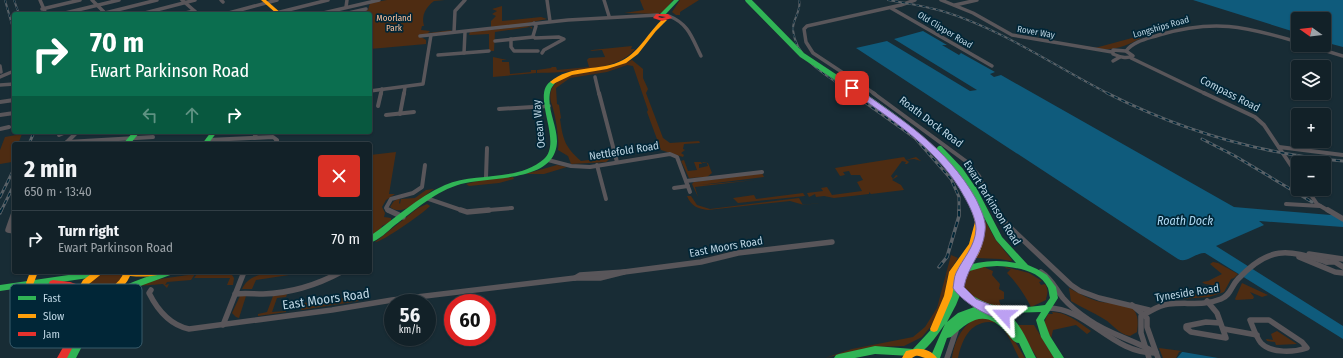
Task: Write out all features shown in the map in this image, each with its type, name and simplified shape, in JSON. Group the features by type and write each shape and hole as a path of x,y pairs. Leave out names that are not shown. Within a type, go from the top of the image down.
{"main road":[{"name":"Ocean Way","path":"372,239 403,217 426,198 454,183 528,171 548,160 553,152 554,145 548,106 547,90 550,84 571,74 626,61 637,53 677,0"},
{"name":"Ewart Parkinson Road","path":"748,0 802,55 918,135 947,163 969,189 976,208 981,229 979,243 975,253 963,270 958,288 946,317 933,336 911,354"},
{"name":"Ewart Parkinson Road","path":"756,0 780,28 806,54 883,104 925,135 954,164 999,238 1027,268 1043,277 1053,289 1053,300 1048,308"},
{"path":"264,1 276,12"},
{"path":"933,336 935,325 948,296 953,272 973,244 979,222"},
{"path":"963,270 971,265 982,263 1027,268"},
{"path":"27,283 33,274"},
{"path":"22,284 52,281 91,274"},
{"path":"86,284 86,282 96,274"},
{"path":"124,283 127,274"},
{"path":"124,283 142,277 158,274"},
{"path":"135,284 163,274"},
{"path":"52,281 53,283 62,284"},
{"path":"0,288 10,286"},
{"path":"958,288 972,301 1004,315 1012,322 1031,358"},
{"path":"935,358 947,330 960,315 975,309 1028,310 1048,308"},
{"path":"1048,308 1041,316 1040,326 1059,358"},
{"path":"944,340 959,324 972,315 984,314 996,317 1008,326 1031,358"},
{"path":"62,358 70,348"},
{"path":"71,358 74,348"},
{"path":"839,358 867,351 911,354 925,352 932,358"}],"street":[{"path":"40,0 42,9 44,12"},
{"path":"42,9 80,0"},
{"path":"92,0 103,12"},
{"path":"69,12 119,0"},
{"path":"112,12 157,0"},
{"path":"147,12 183,1 195,0"},
{"path":"231,12 264,1 277,0"},
{"path":"281,12 328,0"},
{"path":"345,12 347,0"},
{"path":"328,12 379,0"},
{"path":"454,32 455,11 465,0"},
{"path":"547,0 550,21"},
{"path":"604,0 609,16"},
{"path":"891,8 915,0"},
{"name":"Rover Way","path":"941,0 955,5 1012,35 1112,52"},
{"path":"955,5 977,0"},
{"path":"183,1 194,10"},
{"name":"Roath Dock Road","path":"891,8 824,22 804,29 804,34 810,51 896,108 966,162 979,176 991,206 1002,220 1071,285 1095,298 1131,304 1147,313"},
{"name":"Old Clipper Road","path":"891,8 992,66"},
{"path":"353,12 366,9"},
{"path":"188,12 194,10"},
{"path":"420,36 550,21 609,16 644,15 679,20 686,25 701,56"},
{"path":"533,37 536,26 534,23"},
{"name":"Longships Road","path":"1126,51 1130,45 1139,41 1187,28 1205,25 1250,29 1291,40"},
{"path":"464,53 465,32"},
{"path":"372,91 421,85 424,83 431,35"},
{"path":"497,41 511,39 533,37 540,39 564,39 540,52 514,51 511,39"},
{"path":"1117,50 1126,51 1132,54 1131,58 1120,57 1112,52 1117,50"},
{"path":"438,55 489,51"},
{"path":"1330,52 1343,56"},
{"path":"1113,61 1120,57"},
{"name":"Compass Road","path":"1131,58 1251,114 1264,125 1291,165"},
{"path":"0,66 0,73 6,74"},
{"path":"0,77 12,72"},
{"path":"595,77 617,162"},
{"path":"0,85 12,84"},
{"path":"400,114 405,87"},
{"path":"378,106 382,90"},
{"path":"0,102 12,100"},
{"path":"499,109 548,106"},
{"path":"386,115 414,112"},
{"path":"0,115 12,113"},
{"path":"0,129 9,127"},
{"path":"67,142 76,134"},
{"path":"254,138 256,134"},
{"path":"207,142 272,136 277,140 276,142"},
{"path":"98,142 129,141 153,137"},
{"path":"1279,147 1343,155"},
{"path":"486,148 486,177"},
{"name":"Nettlefold Road","path":"548,160 573,166 597,165 673,154 677,157 690,192"},
{"path":"403,217 390,212 386,208 387,204 394,197 412,194 420,190 422,187 425,165"},
{"path":"597,165 606,200"},
{"path":"674,188 687,184 762,172"},
{"path":"1312,196 1320,206 1343,219"},
{"path":"426,198 464,212 512,208"},
{"path":"1286,204 1320,206"},
{"path":"11,231 8,226 12,217"},
{"name":"East Moors Road","path":"151,290 149,293 157,306 181,327 190,329 332,310 392,300 618,274 701,262 749,252 832,242"},
{"name":"Tyneside Road","path":"1147,313 1168,303 1218,300 1227,296 1235,283 1242,276 1258,262 1271,254 1306,253 1343,260"},
{"path":"1290,254 1327,264 1343,260"},
{"path":"1335,262 1343,267"},
{"path":"1327,264 1343,278"},
{"path":"1027,268 1048,276 1056,284 1067,303 1108,332 1144,345 1157,356"},
{"path":"1335,272 1343,273"},
{"path":"223,325 243,274"},
{"name":"East Moors Road","path":"235,294 265,294 300,289 323,282 337,274"},
{"path":"1207,301 1217,313 1226,338 1191,332 1185,327 1200,323 1220,323"},
{"path":"1048,308 1061,309 1071,313 1109,341 1148,357 1157,356"},
{"path":"1148,357 1140,326 1141,316 1147,313 1150,335 1157,356"},
{"path":"1266,319 1302,342 1307,348 1269,348 1261,343 1256,334 1250,320 1266,319"},
{"path":"947,358 952,339 959,324"},
{"path":"1224,329 1256,334"}],"green space":[{"name":"Moorland Park","path":"387,0 445,0 434,1 429,6 423,18 424,26 422,26 421,30 430,31 428,33 452,30 448,32 418,35 426,40 426,44 372,49 372,12 358,12 368,10 370,3"},
{"path":"640,0 673,0 665,10 659,14 624,13 644,10"},
{"path":"680,0 699,0 680,12 680,15 676,15 672,12"},
{"path":"502,6 502,21 541,17 547,19 517,25 491,27 491,21 496,16 492,14 497,11 492,9"},
{"path":"527,26 532,27 532,29 530,27 495,32 494,51 489,51 489,34 469,35 470,32"},
{"path":"1132,38 1141,38 1118,48 1096,48"},
{"path":"632,46 631,49 635,49 627,57 604,66 575,71 537,73 537,70 552,67 556,67 557,70 589,67 587,60 589,58 605,57 602,50 590,51 592,50"},
{"path":"493,57 507,60 502,60 502,62 509,62 510,74 531,72 531,70 536,70 536,73 493,77"},
{"path":"632,60 643,69 643,78 648,89 646,93 663,138 670,143 699,141 700,143 684,144 683,149 685,150 681,153 684,155 683,157 661,150 647,112 648,110 633,66 627,65 607,72 570,78 556,88 562,132 571,151 581,161 612,157 606,162 571,164 568,156 558,150 558,134 551,94 553,86 567,76 609,68"},
{"path":"22,134 19,142 12,142 12,162 0,164 0,150 5,137"},
{"path":"396,152 389,194 395,194 386,200 382,207 385,213 384,217 391,218 391,222 382,226 381,229 372,235 372,155"},
{"path":"904,157 909,162 905,164 906,162 902,161 891,176 893,179 896,175 898,176 892,180 901,185 904,190 871,194 869,192 869,194 834,198 824,196 816,197 815,194 809,197 807,193 823,191 821,188 827,187 832,195 862,191 857,182 863,180 860,175 851,175 849,171 843,172 845,175 840,176 835,168"},
{"path":"916,157 921,161 914,159 906,160"},
{"path":"684,160 688,171 697,170 694,162 701,162 702,164 699,164 699,168 708,166 707,163 702,162 708,163 712,173 707,177 689,178 681,161"},
{"path":"557,165 567,167 544,174 525,174"},
{"path":"762,173 764,177 700,185 754,180 695,187 698,197 692,184 694,182"},
{"path":"513,177 514,179 499,183 469,186 466,184 481,180"},
{"path":"434,189 407,208 395,210 390,207 394,201 400,198 400,204 401,199 415,198 426,190"},
{"path":"803,193 805,196 738,203 733,198 754,195 756,199"},
{"path":"687,196 691,196 697,205 710,209 799,198 803,205 790,201 708,210 695,206"},
{"path":"427,204 430,206 419,215 393,233 375,242 418,208"},
{"path":"980,211 995,239 1012,260 1011,261 976,258 980,249"},
{"path":"951,255 958,258 948,274 945,293 936,320 922,337 904,346 871,347 825,358 852,349 913,337 925,327 937,308"},
{"path":"1213,262 1218,263 1238,274 1231,279 1224,292 1209,297 1166,300 1162,298 1204,292 1217,286 1202,282 1208,281 1222,274 1210,264"},
{"path":"985,266 993,271 992,275 1000,284 999,289 1004,292 1004,299 999,300 1001,307 981,303 965,291 964,282 967,274 974,269"},
{"path":"1006,267 1029,273 1042,281 1039,282 1041,285 1045,284 1047,289 1046,300 1031,307 1014,280 1007,273 1011,269 1005,268"},
{"path":"104,274 122,275 117,284 91,284 98,276"},
{"path":"195,274 191,280 167,282 165,285 169,284 167,288 163,284 142,286 142,284 153,280"},
{"path":"197,274 225,274 232,275 234,278 233,285 227,285 230,278 194,278"},
{"path":"264,274 296,274 256,280 252,289 242,289 251,278"},
{"path":"1242,283 1268,295 1262,297 1250,292 1254,297 1253,299 1236,300 1235,299"},
{"path":"1069,288 1097,301 1121,304 1130,307 1135,311 1137,317 1137,332 1130,336 1126,335 1104,319 1071,301"},
{"path":"287,294 286,297 277,298 272,312 286,312 258,316 258,314 267,312 273,296"},
{"path":"240,296 246,296 239,318 232,313"},
{"path":"360,296 359,301 301,310 304,303"},
{"path":"1052,312 1067,315 1091,331 1087,334 1076,325 1053,330 1051,339 1045,329 1044,324 1048,314 1053,314"},
{"path":"982,317 997,322 1003,327 1013,338 1025,358 1019,358 1001,326 989,322 982,323 971,329 964,339 958,358 952,358 955,345 961,332 970,322"},
{"path":"1017,325 1034,325 1054,358 1037,358"},
{"path":"1277,331 1297,344 1276,345 1275,342 1267,341 1266,339 1273,340 1271,334"},
{"path":"1159,348 1182,351 1179,352 1176,358 1163,358"}],"water":[{"path":"1193,0 1343,0 1343,47 1331,44 1331,12 1291,12 1291,31"},
{"name":"Roath Dock","path":"923,31 947,45 942,45 959,55 961,53 995,72 990,74 994,77 1001,75 1234,207 1343,216 1343,227 1259,221 1264,225 1216,246 1343,326 1343,339 1205,253 1198,254 1185,260 1178,259 856,48 887,41 970,91 977,90 894,39"},
{"path":"1183,352 1218,358 1177,358"}],"railway":[{"path":"5,0 12,25"},
{"path":"14,0 18,12"},
{"path":"799,0 800,4 793,30 801,51 816,68 854,94"},
{"path":"888,0 942,11 986,28 1109,94"},
{"path":"852,93 915,138 951,179 959,197 959,216 947,257 939,267"},
{"path":"1109,94 1164,119 1222,139 1282,153 1343,161"},
{"path":"30,142 33,134"},
{"path":"1202,139 1235,156 1312,202"},
{"path":"0,197 12,173"},
{"path":"1,211 12,189"}],"traffic: fast":[{"path":"662,15 677,0"},
{"path":"748,0 802,55 878,105 924,140 947,163 966,189"},
{"path":"372,239 417,204 448,186 473,179 512,175 525,172 537,167 547,160 552,152 553,142 547,97 548,88 553,82"},
{"path":"128,142 135,134"},
{"path":"206,142 212,134"},
{"path":"940,149 960,170 973,189"},
{"path":"973,189 999,238 1024,266"},
{"path":"916,351 934,333 944,320 952,305 963,270 973,266 997,263 1010,264 1035,271 1044,277 1051,286 1054,298 1040,320 1046,337 1059,358"},
{"path":"27,284 95,274"},
{"path":"137,284 165,274"},
{"path":"0,288 10,287"},
{"path":"958,288 967,297 978,303 1000,310 1011,311 1048,308"},
{"path":"935,358 944,335 952,322 965,313 980,309 999,313 1013,324 1023,340 1031,358"},
{"path":"948,335 968,319 976,315 984,315 993,317 1001,322 1018,340"},
{"path":"71,358 76,348"},
{"path":"839,358 875,350 911,352"}],"traffic: slow":[{"path":"263,0 278,12"},
{"path":"553,82 570,74 607,68 624,62 641,48 654,30 665,20"},
{"path":"965,267 976,252 980,236 977,211 966,189"},
{"path":"934,329 948,296 953,272 973,244 979,222"},
{"path":"30,283 33,274"},
{"path":"85,284 97,274"},
{"path":"121,284 127,274"},
{"path":"907,358 909,354 918,352 927,354 932,358"}],"traffic: jam":[{"path":"658,15 666,15 670,18 662,20 655,18 658,15"},
{"path":"53,283 62,284"},
{"path":"62,358 67,348"}],"route":[{"path":"852,88 918,135 935,150 962,182 976,208 981,229 977,249 961,274 958,288 966,298 1004,315"}]}
